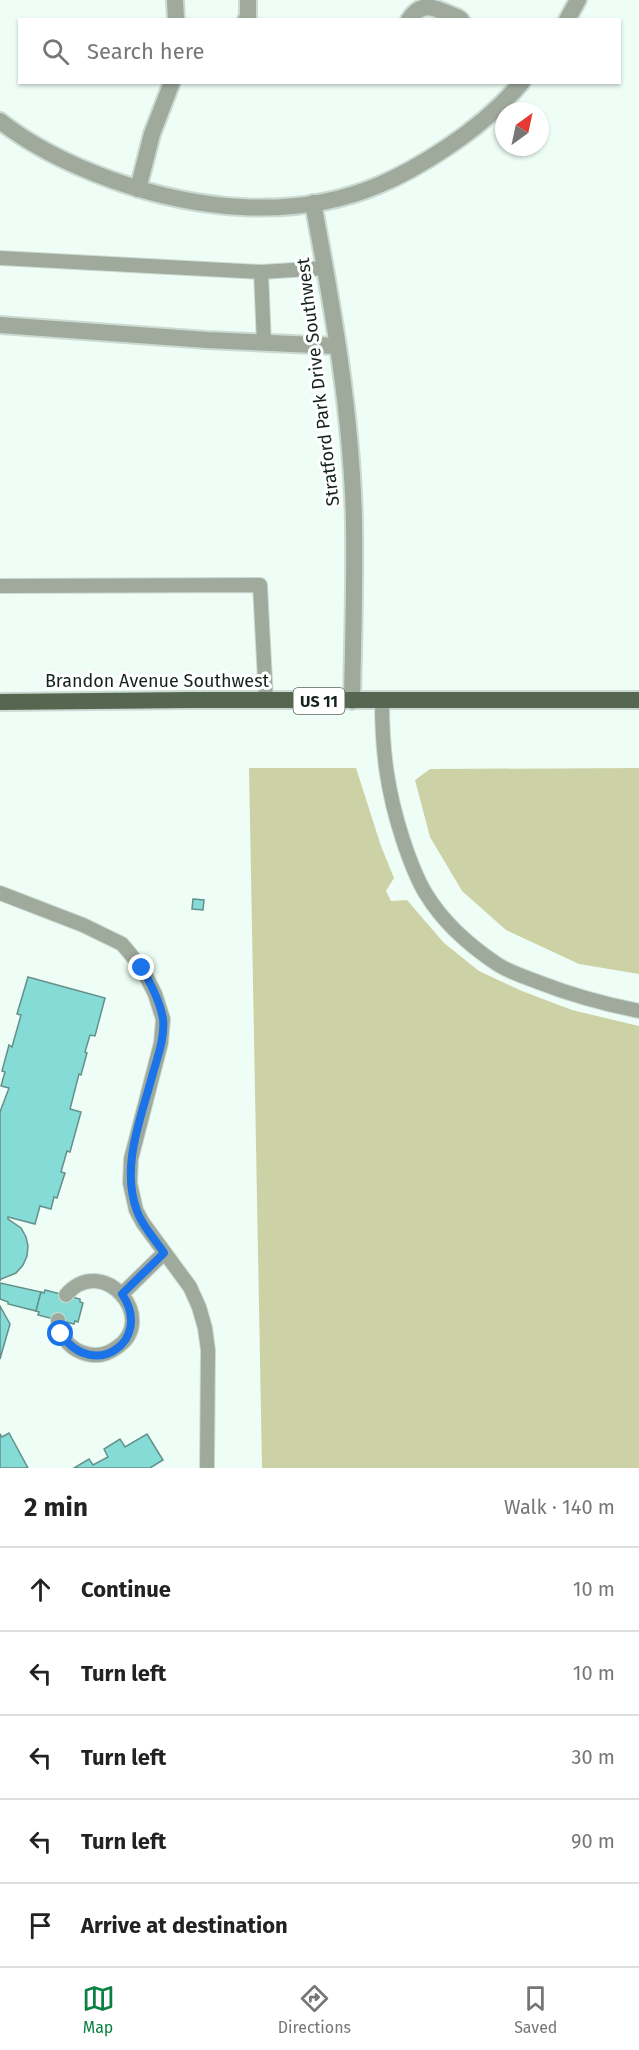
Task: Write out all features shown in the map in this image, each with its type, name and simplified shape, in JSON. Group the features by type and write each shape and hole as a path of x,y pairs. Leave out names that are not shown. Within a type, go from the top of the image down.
{"main road":[{"name":"Brandon Avenue Southwest","path":"0,702 639,700"}],"street":[{"path":"175,0 176,18"},
{"path":"247,18 248,0"},
{"path":"568,18 578,0"},
{"path":"410,18 423,8 435,7 462,18"},
{"path":"138,189 152,134 171,84"},
{"path":"0,121 43,150 91,173 138,189 191,202 248,208 292,206 354,194 380,185 426,161 486,119 520,84"},
{"name":"Stratford Park Drive Southwest","path":"314,203 337,346 348,440 354,522 352,701"},
{"path":"0,324 337,346"}],"lane":[{"path":"0,258 261,272 325,268"},
{"path":"261,272 264,343"},
{"path":"0,586 260,585 267,700"},
{"path":"382,701 383,755 393,808 417,876 426,894 444,919 467,941 498,965 567,993 607,1005 639,1011"},
{"path":"0,893 83,925 122,944 142,968 155,994 163,1019 161,1043 131,1159 130,1182 140,1217 189,1287 199,1307 205,1328 208,1350 207,1468"},
{"path":"122,1294 164,1253"},
{"path":"58,1320 61,1334 68,1343 77,1351 88,1355 110,1352 120,1346 131,1326 132,1315 129,1304 113,1287 102,1282 91,1282 80,1285 66,1295"}],"green space":[{"path":"249,768 356,768 381,846 394,878 386,891 391,901 407,900 444,943 479,971 522,991 572,1010 639,1026 639,1468 262,1468"},
{"path":"639,768 639,974 579,964 506,930 462,891 430,837 415,780 430,769"}],"building":[{"path":"193,899 204,900 203,910 192,909"},
{"path":"28,977 105,998 95,1036 90,1035 85,1052 87,1053 70,1109 81,1112 70,1152 67,1151 61,1172 65,1173 57,1198 54,1197 51,1209 40,1206 35,1224 8,1217 21,1228 26,1237 27,1256 16,1273 0,1281 0,1112 9,1088 1,1086 5,1072 2,1071 21,1015 17,1014"},
{"path":"0,1283 41,1292 36,1311 8,1304 0,1299"},
{"path":"45,1290 80,1299 83,1303 78,1322 75,1321 74,1324 38,1315 39,1312 36,1311 41,1292 44,1293"},
{"path":"0,1306 10,1324 0,1359"},
{"path":"9,1433 28,1468 0,1468 0,1434 2,1437"},
{"path":"147,1434 163,1460 150,1468 74,1468 89,1459 93,1465 108,1457 104,1449 120,1439 125,1447"}],"route":[{"path":"61,1334 77,1351 88,1355 110,1352 120,1346 127,1337 132,1315 129,1304 122,1294 164,1253 136,1210 130,1182 131,1159 161,1043 163,1019 155,994 142,968"}]}
